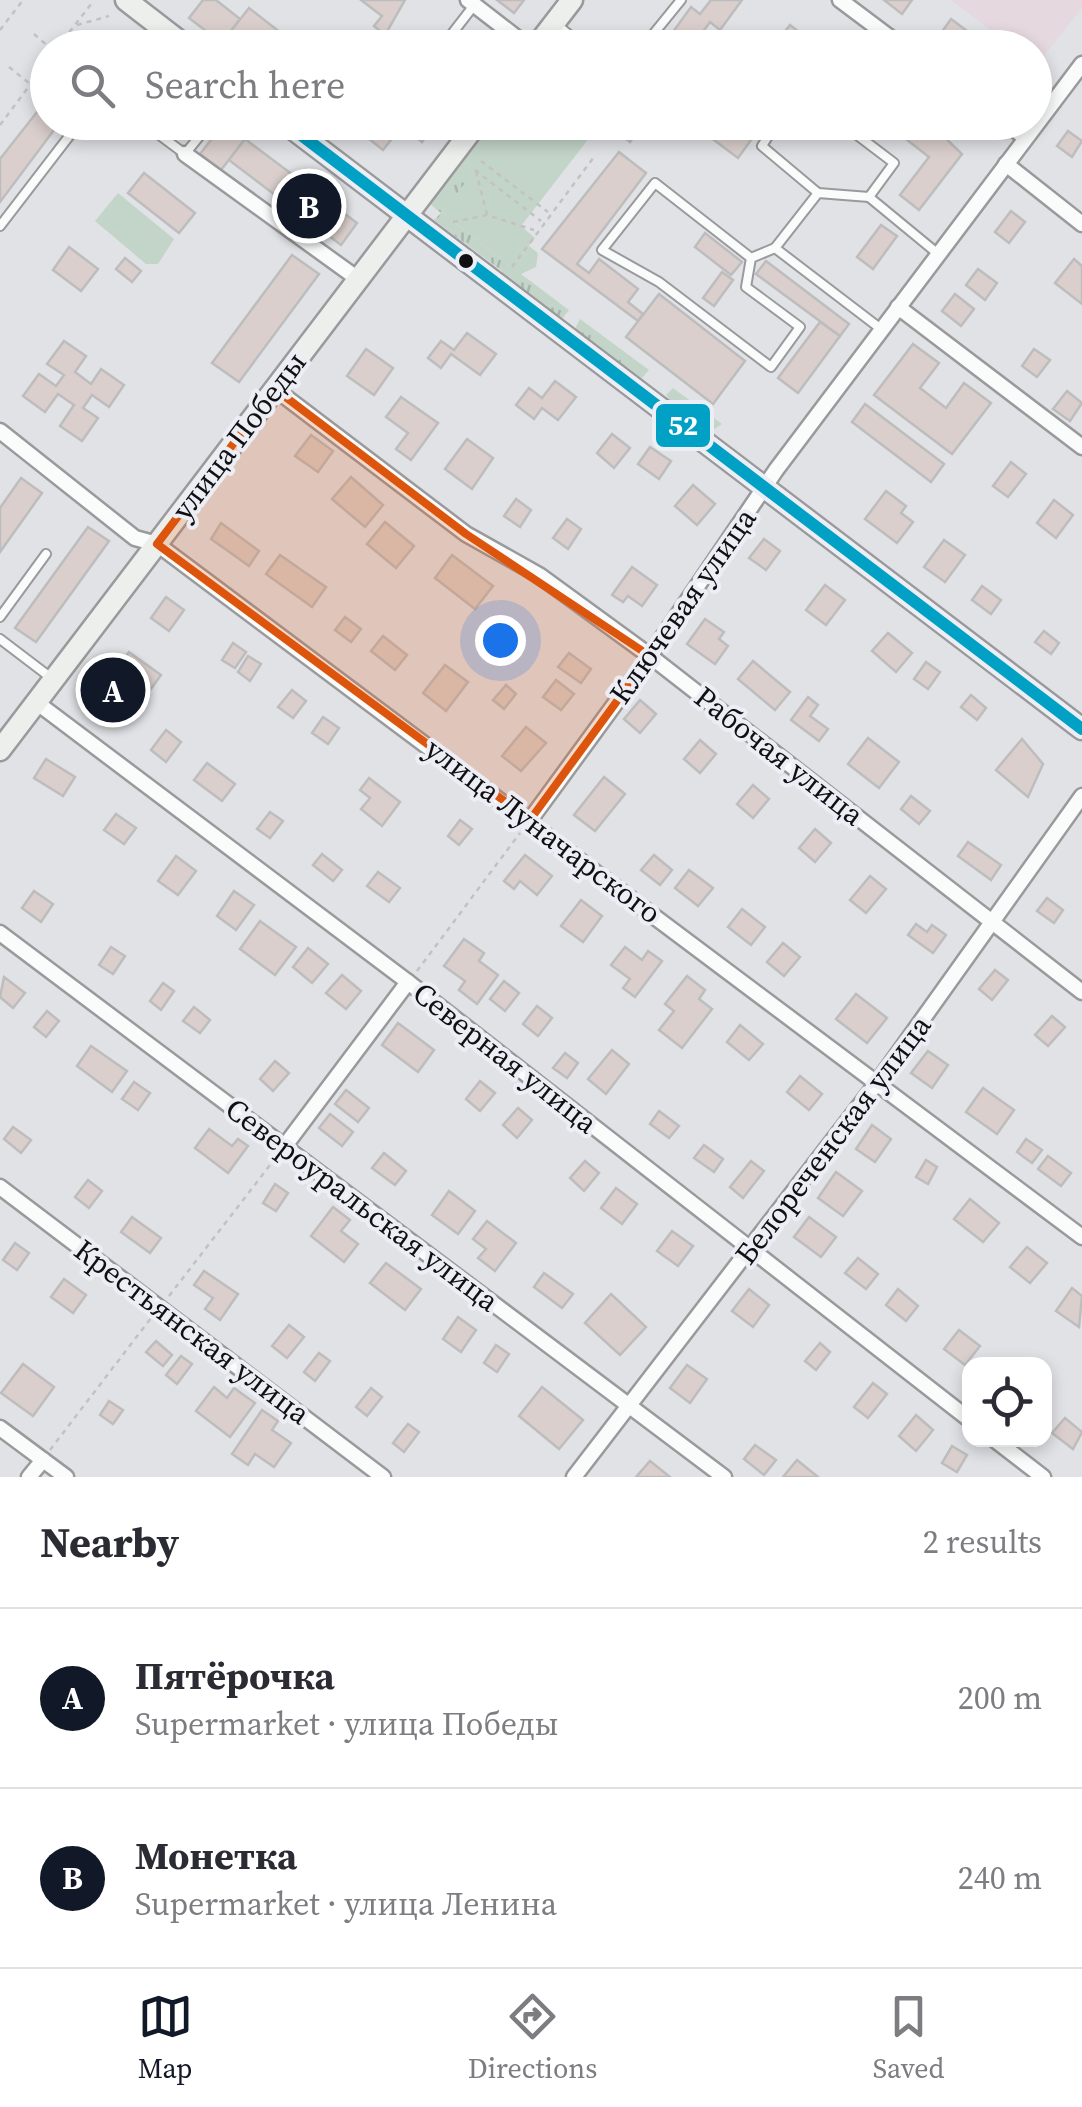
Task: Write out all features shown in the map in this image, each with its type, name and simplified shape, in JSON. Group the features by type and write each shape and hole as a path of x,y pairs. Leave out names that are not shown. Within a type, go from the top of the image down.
{"main road":[{"path":"126,0 165,30"},
{"path":"548,30 572,0"},
{"path":"307,140 1082,729"},
{"name":"улица Победы","path":"0,750 464,140"}],"street":[{"path":"840,0 880,30"},
{"path":"473,2 509,30"},
{"name":"Ключевая улица","path":"1052,103 1082,64"},
{"name":"Ключевая улица","path":"530,820 650,656 766,486 1024,140"},
{"path":"185,154 358,279"},
{"path":"1006,164 1082,224"},
{"path":"898,307 1082,447"},
{"name":"Рабочая улица","path":"275,389 466,534 539,575 650,656 1082,992"},
{"name":"улица Луначарского","path":"0,432 135,538 156,544 530,820 1082,1237"},
{"name":"Северная улица","path":"36,702 408,982 962,1414"},
{"name":"Белореченская улица","path":"574,1477 877,1083 1082,796"},
{"name":"Североуральская улица","path":"0,933 724,1477"},
{"path":"284,1147 408,982"},
{"name":"Крестьянская улица","path":"0,1187 383,1477"},
{"path":"0,1428 66,1477"},
{"path":"1004,1447 1043,1477"},
{"path":"29,1477 43,1460"}],"lane":[{"path":"657,30 681,0"},
{"path":"454,30 473,2"},
{"path":"554,23 563,30"},
{"path":"0,226 66,140"},
{"path":"166,140 185,154 196,140"},
{"path":"766,140 762,146 818,193 869,197 937,253"},
{"path":"864,140 894,163 869,197"},
{"path":"655,183 751,258 746,287 800,327 771,367 658,282 602,250 655,183"},
{"path":"751,258 775,248 818,193"},
{"path":"775,248 882,329"},
{"path":"0,618 46,554"},
{"path":"0,638 54,680"}],"path":[{"path":"0,30 23,0"},
{"path":"71,30 92,2"},
{"path":"74,26 109,16"},
{"path":"0,125 30,84 9,67"},
{"path":"512,268 535,238 536,230 594,156"},
{"path":"482,162 549,214"},
{"path":"487,215 475,170 542,222"},
{"path":"492,183 499,175"},
{"path":"506,193 512,185"},
{"path":"519,204 526,196"},
{"path":"453,222 487,215 536,230"},
{"path":"408,982 530,820"},
{"path":"43,1460 284,1147"}],"highlighted area":[{"path":"275,389 466,534 650,656 530,820 157,544"}],"shaded area":[{"path":"951,0 1082,0 1082,8 1052,46 1052,30 990,30"}],"green space":[{"path":"479,140 499,140 442,213 512,267 529,246 538,253 536,267 521,274 569,310 562,319 554,320 506,283 502,271 434,220 441,213 430,204"},
{"path":"498,140 588,140 521,226 535,238 512,267 442,213"},
{"path":"118,193 174,239 158,264 146,264 95,221"},
{"path":"580,319 649,370 642,378 620,369 573,333"},
{"path":"673,388 722,424 707,434 678,412 666,395"}],"building":[{"path":"203,0 216,0 240,19 232,30 205,30 189,18"},
{"path":"361,0 405,0 388,30 374,26 382,16"},
{"path":"497,0 524,0 514,13"},
{"path":"711,0 742,0 720,30 710,22 704,30 674,30 691,7 700,14"},
{"path":"884,0 912,0 902,14"},
{"path":"249,8 277,30 232,30"},
{"path":"951,19 966,30 943,30"},
{"path":"30,121 30,140 46,140 0,202 0,159"},
{"path":"1068,131 1082,141 1072,157 1057,146"},
{"path":"211,140 244,140 221,170 200,154"},
{"path":"246,140 357,223 341,245 229,160"},
{"path":"370,140 391,140 383,150"},
{"path":"714,140 751,140 738,158"},
{"path":"907,140 948,140 962,154 919,210 900,195 929,157"},
{"path":"619,152 646,173 577,264 589,273 599,259 638,289 628,302 643,314 638,321 542,249"},
{"path":"144,173 195,213 179,233 128,193"},
{"path":"1011,211 1025,222 1009,243 995,232"},
{"path":"881,225 897,236 873,269 857,257"},
{"path":"705,233 742,262 731,275 695,247"},
{"path":"69,247 98,269 81,291 53,270"},
{"path":"292,255 319,274 239,382 212,363"},
{"path":"125,258 141,271 132,282 116,269"},
{"path":"1074,259 1082,266 1082,304 1055,283"},
{"path":"766,261 849,324 840,336 756,274"},
{"path":"978,269 997,283 985,300 966,285"},
{"path":"722,272 733,280 714,306 703,298"},
{"path":"659,294 745,361 713,404 626,337"},
{"path":"955,294 974,309 961,326 942,311"},
{"path":"820,322 840,336 798,393 778,378"},
{"path":"467,333 496,354 480,375 451,354 441,368 428,358 441,341 454,350"},
{"path":"64,341 86,356 75,372 91,384 101,369 124,385 109,407 92,395 83,408 98,418 82,441 60,426 74,405 58,394 45,412 23,396 39,374 56,386 64,375 47,364"},
{"path":"913,344 939,363 920,388 946,408 964,383 991,403 952,454 874,395"},
{"path":"366,349 393,368 374,395 347,376"},
{"path":"1034,349 1050,360 1037,377 1022,366"},
{"path":"555,381 576,397 558,420 542,408 534,419 516,405 529,388 542,398"},
{"path":"1067,391 1082,403 1070,421 1053,409"},
{"path":"401,397 438,423 411,460 396,449 408,433 386,417"},
{"path":"865,404 944,464 931,482 852,422"},
{"path":"612,434 630,448 614,468 597,453"},
{"path":"311,435 333,451 318,472 295,456"},
{"path":"467,439 493,458 472,489 445,469"},
{"path":"650,447 671,461 659,479 638,464"},
{"path":"1011,462 1026,474 1008,497 993,486"},
{"path":"351,477 383,505 365,527 332,499"},
{"path":"21,478 42,493 0,552 0,508"},
{"path":"693,485 715,504 697,525 675,506"},
{"path":"886,491 906,506 901,513 913,522 897,543 865,519"},
{"path":"516,499 531,510 520,527 504,516"},
{"path":"1054,500 1073,515 1056,538 1037,523"},
{"path":"567,519 581,529 568,549 553,538"},
{"path":"385,522 414,546 396,568 367,544"},
{"path":"221,523 259,551 249,566 211,539"},
{"path":"88,527 109,541 36,642 15,628"},
{"path":"764,539 780,551 766,570 749,558"},
{"path":"944,540 965,555 945,582 924,567"},
{"path":"280,555 326,587 312,607 266,574"},
{"path":"452,555 493,586 475,609 435,578"},
{"path":"632,567 657,585 642,606 628,596 623,602 612,595"},
{"path":"825,585 845,600 826,625 806,610"},
{"path":"982,586 1001,600 991,614 972,600"},
{"path":"166,597 184,610 169,631 151,618"},
{"path":"345,617 361,629 351,642 335,630"},
{"path":"705,619 724,632 719,639 728,646 715,664 687,644"},
{"path":"1044,631 1059,643 1051,654 1035,642"},
{"path":"888,633 912,653 896,672 872,651"},
{"path":"383,636 407,655 395,670 371,651"},
{"path":"233,643 246,652 235,668 222,660"},
{"path":"129,652 161,675 132,715 100,692"},
{"path":"569,653 591,669 581,683 558,667"},
{"path":"248,656 261,664 250,681 238,672"},
{"path":"753,661 790,692 775,710 738,679"},
{"path":"926,662 940,672 928,689 914,679"},
{"path":"445,665 468,682 446,711 423,693"},
{"path":"556,680 574,694 561,710 543,697"},
{"path":"506,685 516,694 504,709 493,700"},
{"path":"292,690 306,701 293,718 278,707"},
{"path":"971,695 986,708 977,720 961,707"},
{"path":"808,697 818,705 810,716 828,729 819,741 791,720"},
{"path":"640,700 656,714 640,733 624,719"},
{"path":"323,717 339,728 328,744 312,733"},
{"path":"526,727 546,743 521,771 502,756"},
{"path":"166,730 181,742 166,762 151,750"},
{"path":"868,738 899,762 879,788 848,764"},
{"path":"1022,739 1043,764 1028,797 996,770"},
{"path":"700,740 716,754 700,773 684,759"},
{"path":"46,759 75,777 63,796 34,778"},
{"path":"207,763 235,784 222,801 194,780"},
{"path":"604,777 625,794 595,831 574,815"},
{"path":"369,778 400,802 382,826 361,809 370,798 360,790"},
{"path":"753,785 769,799 753,818 737,804"},
{"path":"911,796 930,811 919,824 901,809"},
{"path":"270,812 283,821 270,838 257,829"},
{"path":"116,814 136,828 124,844 104,830"},
{"path":"460,820 472,829 459,845 448,836"},
{"path":"815,829 831,843 815,862 799,848"},
{"path":"968,842 1001,865 991,880 958,856"},
{"path":"322,854 342,870 333,881 313,865"},
{"path":"525,855 552,876 537,895 520,881 514,889 504,881"},
{"path":"654,855 672,870 660,885 641,870"},
{"path":"176,856 196,871 178,895 158,881"},
{"path":"689,870 713,888 698,906 675,888"},
{"path":"378,872 400,888 389,902 367,886"},
{"path":"870,876 886,889 866,913 850,900"},
{"path":"34,891 53,904 41,922 22,908"},
{"path":"234,891 254,905 236,930 217,916"},
{"path":"1047,898 1063,910 1054,923 1037,911"},
{"path":"581,900 602,916 583,942 561,926"},
{"path":"742,909 765,927 751,945 728,927"},
{"path":"260,921 296,947 275,975 240,949"},
{"path":"916,924 927,932 932,925 946,935 933,953 908,935"},
{"path":"464,939 484,953 479,961 498,975 477,1004 459,990 465,981 444,966"},
{"path":"783,943 800,957 784,976 767,962"},
{"path":"111,947 125,956 113,974 99,965"},
{"path":"625,947 642,960 648,951 662,961 635,997 623,988 630,979 611,965"},
{"path":"308,948 328,964 312,983 293,967"},
{"path":"995,970 1008,980 992,1000 979,989"},
{"path":"342,975 361,991 346,1009 326,993"},
{"path":"687,976 705,990 699,999 712,1009 682,1048 659,1030 674,1011 665,1004"},
{"path":"4,977 25,993 13,1008 0,997"},
{"path":"504,981 519,993 505,1011 490,999"},
{"path":"163,983 174,991 161,1010 150,1001"},
{"path":"856,994 887,1018 867,1043 836,1019"},
{"path":"537,1006 552,1018 538,1036 523,1024"},
{"path":"194,1007 210,1020 200,1033 183,1021"},
{"path":"47,1011 59,1021 46,1037 34,1027"},
{"path":"1052,1016 1065,1027 1048,1046 1035,1035"},
{"path":"398,1023 434,1050 418,1072 382,1045"},
{"path":"740,1025 763,1044 749,1060 727,1042"},
{"path":"91,1046 127,1071 112,1092 77,1066"},
{"path":"612,1050 629,1064 606,1094 588,1079"},
{"path":"928,1051 948,1065 932,1088 911,1073"},
{"path":"565,1053 578,1063 567,1078 553,1068"},
{"path":"275,1061 289,1073 273,1091 260,1079"},
{"path":"800,1076 822,1094 809,1110 787,1092"},
{"path":"480,1081 495,1093 480,1111 466,1099"},
{"path":"134,1082 150,1093 138,1110 122,1099"},
{"path":"983,1088 1014,1110 997,1134 966,1112"},
{"path":"346,1090 369,1108 358,1122 335,1104"},
{"path":"518,1108 532,1120 517,1138 503,1125"},
{"path":"659,1111 679,1126 669,1138 650,1124"},
{"path":"330,1114 353,1132 342,1146 319,1128"},
{"path":"872,1125 891,1139 875,1162 856,1149"},
{"path":"13,1127 31,1140 21,1153 4,1139"},
{"path":"209,1129 232,1146 238,1139 248,1146 228,1173 195,1148"},
{"path":"1026,1139 1042,1150 1032,1163 1017,1152"},
{"path":"704,1145 723,1159 714,1172 694,1158"},
{"path":"384,1153 406,1171 395,1185 372,1168"},
{"path":"1048,1156 1071,1173 1061,1186 1038,1169"},
{"path":"926,1160 937,1167 928,1184 916,1177"},
{"path":"585,1161 599,1173 584,1191 570,1178"},
{"path":"751,1161 764,1171 743,1198 730,1187"},
{"path":"836,1172 862,1191 843,1216 818,1198"},
{"path":"88,1180 102,1191 89,1208 75,1197"},
{"path":"275,1184 288,1193 276,1211 263,1203"},
{"path":"616,1188 637,1204 622,1224 601,1208"},
{"path":"449,1191 475,1211 458,1234 432,1215"},
{"path":"970,1199 999,1223 983,1242 954,1219"},
{"path":"333,1207 350,1220 341,1231 358,1244 344,1262 311,1236"},
{"path":"132,1217 161,1238 150,1253 121,1232"},
{"path":"809,1217 836,1237 821,1257 794,1237"},
{"path":"487,1221 516,1243 495,1271 478,1258 486,1249 473,1239"},
{"path":"672,1231 693,1246 678,1266 657,1251"},
{"path":"15,1243 29,1253 17,1270 3,1260"},
{"path":"1027,1247 1047,1263 1030,1283 1010,1267"},
{"path":"858,1258 878,1274 866,1289 845,1273"},
{"path":"386,1263 421,1289 405,1310 370,1283"},
{"path":"204,1271 238,1294 220,1320 205,1309 213,1298 194,1285"},
{"path":"544,1273 573,1294 562,1308 534,1287"},
{"path":"64,1279 86,1295 73,1313 51,1297"},
{"path":"1072,1288 1082,1296 1079,1327 1056,1311"},
{"path":"749,1289 769,1305 753,1327 732,1311"},
{"path":"898,1289 918,1306 906,1321 886,1305"},
{"path":"611,1294 646,1327 620,1355 585,1323"},
{"path":"458,1317 476,1330 461,1352 443,1339"},
{"path":"289,1325 304,1337 287,1358 272,1346"},
{"path":"959,1330 980,1346 971,1357 962,1357 962,1363 944,1349"},
{"path":"156,1341 172,1355 163,1366 146,1352"},
{"path":"820,1343 830,1352 816,1370 805,1361"},
{"path":"496,1345 509,1354 497,1372 484,1363"},
{"path":"319,1353 330,1361 315,1381 304,1372"},
{"path":"181,1356 192,1364 177,1384 166,1375"},
{"path":"23,1364 54,1387 33,1416 1,1393"},
{"path":"687,1365 707,1379 690,1403 670,1388"},
{"path":"873,1383 887,1394 868,1418 854,1407"},
{"path":"214,1387 227,1398 234,1388 255,1403 230,1437 196,1411"},
{"path":"542,1387 583,1420 559,1449 519,1416"},
{"path":"371,1388 382,1397 367,1416 356,1407"},
{"path":"109,1401 123,1410 113,1424 100,1415"},
{"path":"262,1410 278,1421 272,1430 291,1443 274,1467 255,1454 248,1465 232,1454"},
{"path":"916,1415 933,1430 916,1451 899,1436"},
{"path":"1065,1418 1082,1432 1073,1449 1052,1433"},
{"path":"408,1424 419,1432 404,1452 393,1443"},
{"path":"755,1445 776,1460 764,1475 744,1459"},
{"path":"952,1446 967,1455 957,1472 942,1463"},
{"path":"797,1460 818,1477 783,1477"},
{"path":"650,1461 670,1477 636,1477"}],"transit line":[{"name":"52","path":"308,140 1082,729"}],"place":[{"name":"Монетка","path":"309,206"},
{"name":"Пятёрочка","path":"113,690"}]}
